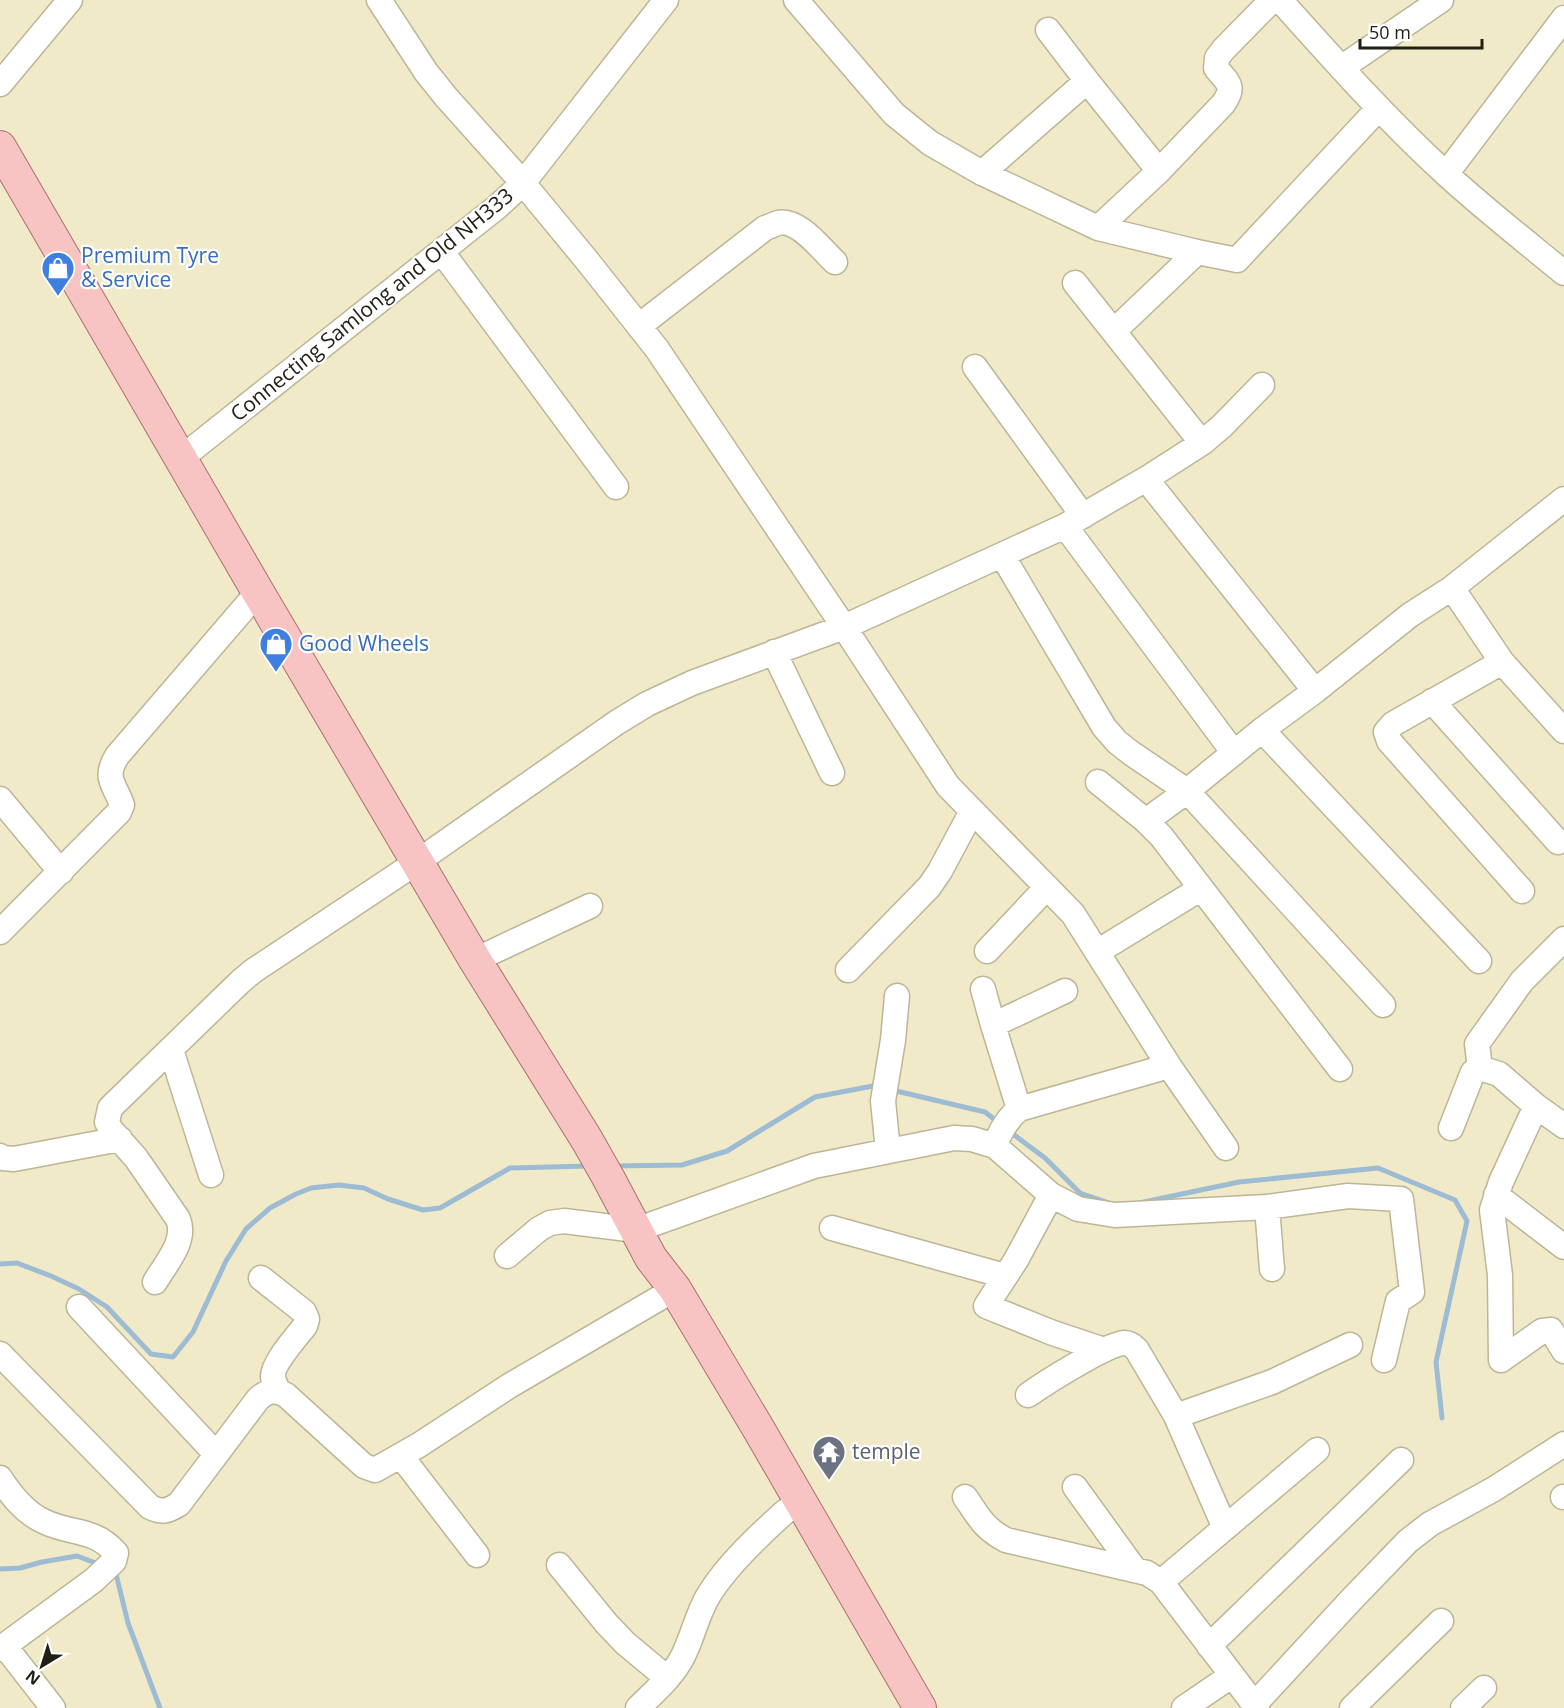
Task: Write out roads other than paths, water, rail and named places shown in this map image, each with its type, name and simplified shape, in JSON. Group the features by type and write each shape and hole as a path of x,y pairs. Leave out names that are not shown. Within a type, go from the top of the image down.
{"main road":[{"path":"0,147 417,862 587,1140 786,1511 899,1708"},
{"path":"668,1292 758,1428 920,1708"}],"street":[{"path":"0,84 70,0"},
{"path":"379,0 426,72 523,183 657,349 948,786 1073,914 1169,1066 1226,1148"},
{"name":"Connecting Samlong and Old NH333","path":"180,459 442,252 523,183 666,0"},
{"path":"796,0 894,114 930,143 982,173 1098,228 1238,260 1379,108"},
{"path":"1098,228 1159,171 1223,104 1230,94 1230,86 1216,68 1217,58 1272,0"},
{"path":"1280,0 1379,108 1446,174 1564,273"},
{"path":"1341,68 1441,0"},
{"path":"1446,174 1564,18"},
{"path":"1048,30 1159,171"},
{"path":"982,173 1087,81"},
{"path":"639,326 765,228 778,222 790,223 798,227 835,262"},
{"path":"442,252 616,487"},
{"path":"1114,331 1197,252"},
{"path":"1075,283 1202,443"},
{"path":"975,367 1074,521 1234,753"},
{"path":"155,1282 180,1241 181,1227 178,1219 142,1167 107,1122 110,1108 253,971 647,704 692,683 844,627 1074,521 1146,480 1202,443 1262,385"},
{"path":"1146,480 1315,691"},
{"path":"1146,821 1410,615 1452,588 1564,499"},
{"path":"1002,555 1104,727 1124,748 1187,791 1383,1005"},
{"path":"1452,588 1502,662 1564,731"},
{"path":"0,932 119,812 122,805 110,779 111,766 117,756 258,592"},
{"path":"774,652 832,773"},
{"path":"1502,662 1393,724 1386,732 1389,741 1522,891"},
{"path":"1432,701 1558,842"},
{"path":"1262,730 1479,961"},
{"path":"1098,782 1161,836 1340,1069"},
{"path":"0,799 61,872"},
{"path":"848,970 929,887 972,811"},
{"path":"987,951 1047,887"},
{"path":"1097,952 1200,889"},
{"path":"475,960 590,906"},
{"path":"1480,1068 1477,1044 1522,981 1564,939"},
{"path":"983,989 993,1025 1006,1125 1051,1195 1078,1209 1115,1215 1267,1207 1348,1196 1401,1199 1412,1292 1398,1301 1384,1360"},
{"path":"993,1025 1065,991"},
{"path":"888,1151 885,1092 897,996"},
{"path":"171,1050 211,1175"},
{"path":"507,1256 539,1228 550,1223 564,1221 636,1230 814,1166 954,1138 972,1139 1169,1066"},
{"path":"1451,1128 1473,1072 1480,1068 1498,1074 1536,1106 1562,1120"},
{"path":"1536,1106 1496,1195 1492,1210 1500,1275 1501,1360 1542,1331 1551,1330 1564,1352"},
{"path":"5,1160 120,1139"},
{"path":"1051,1195 1016,1260 986,1306 1053,1333 1104,1350"},
{"path":"1496,1195 1564,1247"},
{"path":"1267,1207 1272,1269"},
{"path":"832,1228 1005,1276"},
{"path":"261,1278 304,1312 307,1319 305,1326 274,1371 273,1377 278,1391"},
{"path":"0,1354 150,1507 159,1511 169,1511 179,1504 258,1399 267,1392 278,1391 293,1400 364,1466 375,1470 401,1456 509,1386 668,1292"},
{"path":"79,1307 216,1455"},
{"path":"1028,1395 1104,1350 1124,1343 1132,1344 1176,1416 1225,1528"},
{"path":"1176,1416 1272,1382 1350,1345"},
{"path":"965,1497 984,1525 992,1533 1006,1540 1135,1570 1146,1573 1161,1582 1256,1707 1352,1599 1408,1541 1430,1524 1494,1489 1564,1444"},
{"path":"1161,1582 1317,1450"},
{"path":"401,1456 477,1556"},
{"path":"1209,1646 1401,1460"},
{"path":"0,1478 13,1498 41,1521 99,1538 116,1553 114,1561 94,1580 2,1647 53,1708"},
{"path":"1075,1487 1135,1570"},
{"path":"638,1708 676,1667 684,1654 709,1595 756,1538 786,1511"},
{"path":"559,1565 625,1643 667,1678"},
{"path":"1352,1708 1441,1621"},
{"path":"1184,1708 1232,1676"},
{"path":"1463,1708 1484,1688"}],"waterway":[{"path":"614,1166 682,1165 727,1151 815,1097 873,1086 880,1087"},
{"path":"892,1090 985,1112 999,1123"},
{"path":"1009,1131 1045,1158 1080,1193 1112,1204"},
{"path":"0,1264 17,1263 79,1289 107,1307 151,1354 173,1357 193,1332 226,1261 246,1229 270,1208 296,1194 311,1188 339,1185 364,1188 388,1199 423,1210 440,1208 510,1168 589,1166"},
{"path":"1139,1203 1239,1182 1378,1168 1455,1200 1467,1221 1436,1362 1442,1418"},
{"path":"0,1569 20,1568 77,1556 101,1565"},
{"path":"115,1570 128,1623 160,1708"}],"place":[{"name":"Premium Tyre & Service","path":"58,297"},
{"name":"Good Wheels","path":"276,673"},
{"name":"temple","path":"829,1481"}]}
